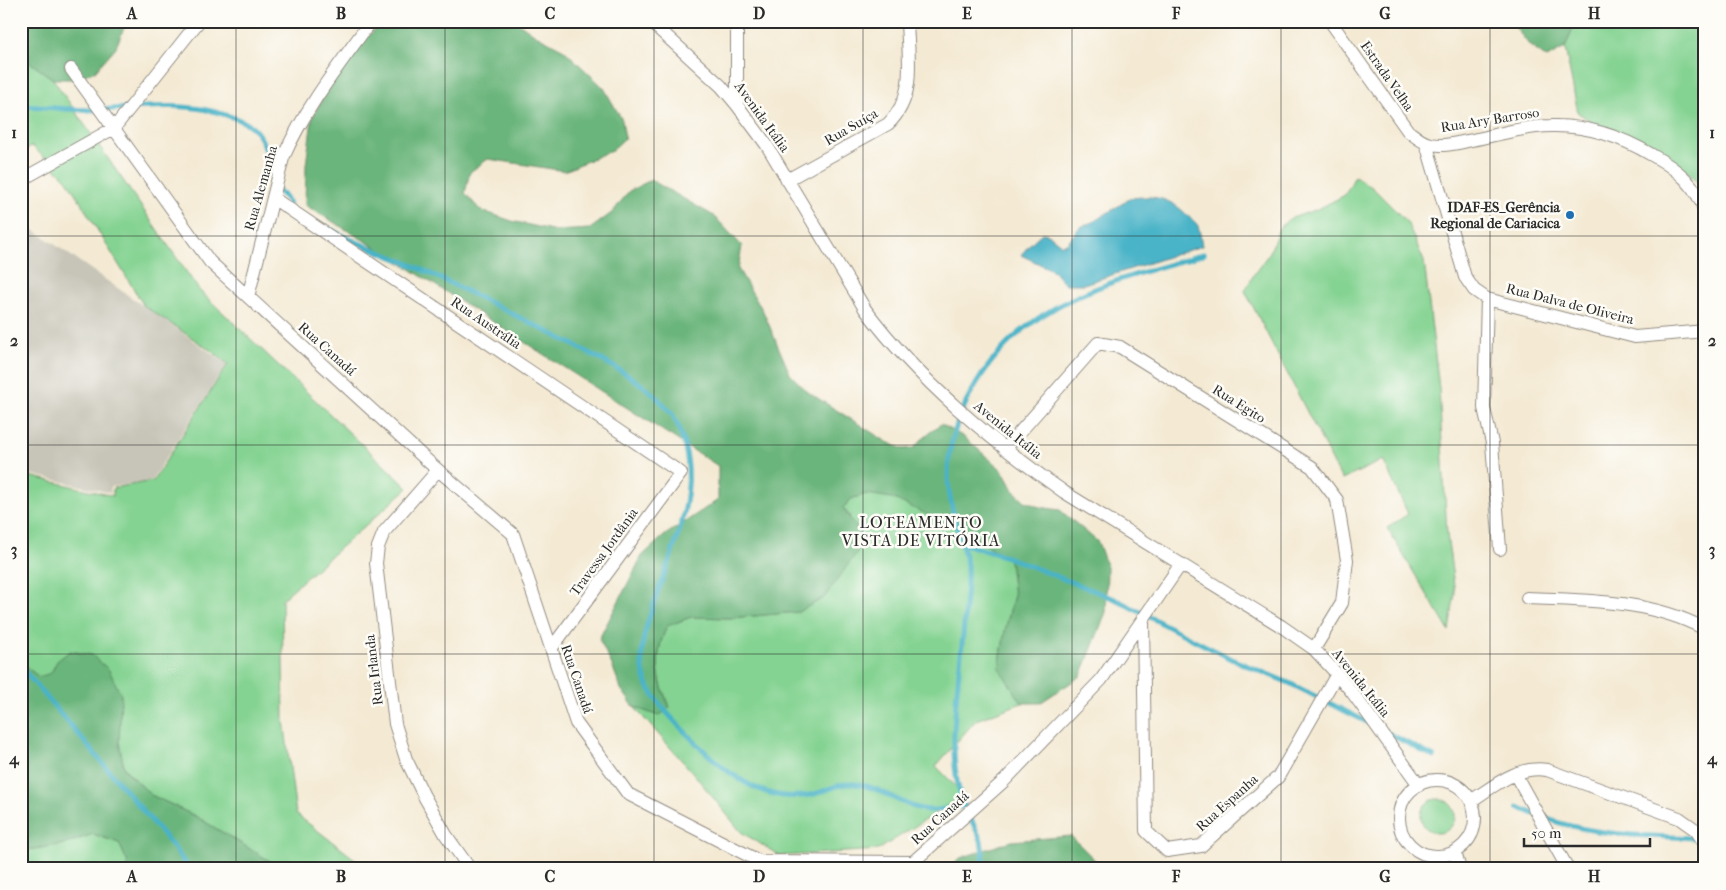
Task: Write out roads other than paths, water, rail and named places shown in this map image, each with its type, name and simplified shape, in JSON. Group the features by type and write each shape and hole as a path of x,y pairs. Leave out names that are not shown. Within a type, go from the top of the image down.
{"street":[{"path":"21,180 114,128 199,21"},
{"name":"Rua Alemanha","path":"248,297 283,158 292,137 304,115 371,21"},
{"name":"Avenida Itália","path":"650,21 720,86 737,105 766,144 838,268 865,309 881,331 919,373 1005,449 1064,492 1281,626 1314,649 1352,692 1419,785"},
{"path":"737,21 737,105"},
{"name":"Rua Suíça","path":"787,180 888,124 896,117 901,110 908,91 907,21"},
{"name":"Estrada Velha","path":"1330,21 1408,131 1426,143"},
{"name":"Rua Canadá","path":"71,69 210,262 438,470 513,534 576,723 628,794 759,861 909,866 1004,781 1101,680 1181,564"},
{"name":"Rua Ary Barroso","path":"1426,143 1441,145 1456,143 1550,126 1586,128 1641,148 1671,165 1692,185 1705,212"},
{"path":"1426,143 1465,277 1474,290 1488,299 1484,408 1492,443 1500,549"},
{"name":"Rua Austrália","path":"273,198 681,473"},
{"name":"Rua Dalva de Oliveira","path":"1488,299 1635,337 1705,330"},
{"name":"Rua Egito","path":"1005,449 1098,343 1120,346 1312,467 1337,500 1347,560 1342,603 1314,649"},
{"name":"Rua Irlanda","path":"438,470 384,532 378,547 376,563 395,724 406,759 424,796 446,835 470,869"},
{"name":"Travessa Jordânia","path":"551,649 681,473"},
{"path":"1527,598 1596,600 1632,605 1664,613 1705,629"},
{"name":"Rua Espanha","path":"1143,618 1146,831 1167,851 1201,846 1278,777 1337,674"},
{"path":"1471,801 1515,774 1537,768 1548,770 1679,818 1696,830 1705,844"},
{"path":"1515,774 1568,869"},
{"path":"1438,780 1448,782 1457,786 1471,801 1475,820 1473,830 1469,839 1455,852 1446,855 1426,854 1417,850 1404,836 1400,827 1399,817 1405,798 1419,785 1438,780"},
{"path":"1455,852 1460,869"}],"water":[{"path":"1150,197 1168,201 1179,208 1197,225 1202,246 1084,284 1065,284 1054,271 1021,255 1042,233 1048,234 1062,245 1067,243 1080,227 1093,222 1131,198"}],"waterway":[{"path":"21,106 90,110 158,106 209,110 247,123 258,133 274,180"},
{"path":"277,188 289,203"},
{"path":"328,228 454,285 600,359 626,374 651,392 672,414 685,448 688,467 688,487 681,526 643,640 643,671 649,688 660,704 709,756 739,779 761,790 777,795 805,796 843,784 855,784 863,785 924,809 942,810 965,806"},
{"path":"965,807 958,786 954,736 967,567 953,511 948,479 951,445 961,413 971,393 992,361 1016,336 1042,315 1071,299 1102,286 1204,254"},
{"path":"961,543 1007,557 1115,599 1236,661 1289,683 1369,723"},
{"path":"21,667 172,845 189,869"},
{"path":"1386,732 1434,757"},
{"path":"1518,807 1534,814"},
{"path":"969,815 981,840 985,869"},
{"path":"1542,817 1580,828 1619,834 1699,838"}],"place":[{"name":"IDAF-ES_Gerência Regional de Cariacica","path":"1570,215"}],"district":[{"name":"LOTEAMENTO VISTA DE VITÓRIA","path":"921,531"}]}
